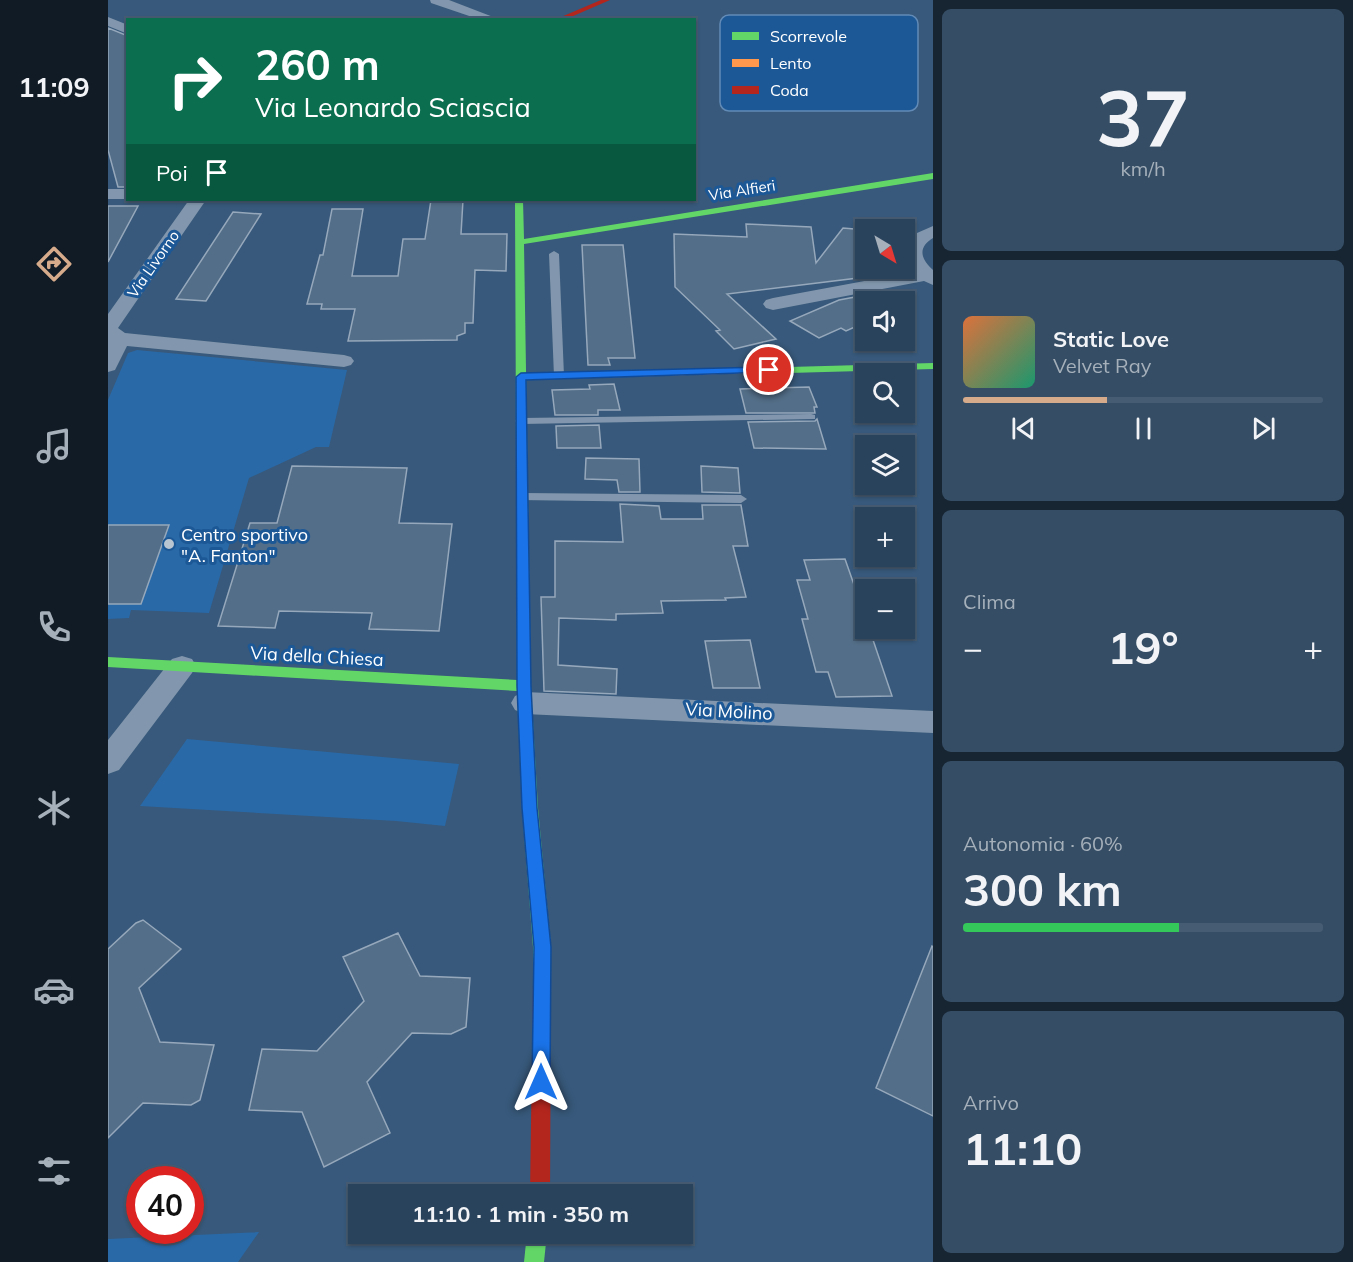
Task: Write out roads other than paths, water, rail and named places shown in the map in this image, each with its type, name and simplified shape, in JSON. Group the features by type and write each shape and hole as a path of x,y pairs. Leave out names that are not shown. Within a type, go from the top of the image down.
{"street":[{"path":"436,0 489,18"},
{"path":"562,18 607,0"},
{"path":"108,21 126,29"},
{"name":"Via Alfieri","path":"520,242 933,176"},
{"path":"108,194 126,194"},
{"name":"Via Livorno","path":"108,366 112,333 196,201"},
{"path":"519,201 525,694 530,808 542,947 540,1184"},
{"path":"930,277 920,269 912,257 913,246 922,236 933,231"},
{"path":"773,304 930,277"},
{"path":"112,333 344,361"},
{"path":"521,377 933,366"},
{"name":"Via della Chiesa","path":"108,662 525,694"},
{"path":"108,762 182,666"},
{"name":"Via Molino","path":"525,694 933,722"},
{"path":"534,1262 536,1244"}],"lane":[{"path":"554,254 559,376"},
{"path":"521,421 811,417"},
{"path":"522,496 741,499"}],"place":[{"name":"Centro sportivo \"A. Fanton\"","path":"169,544"}]}
